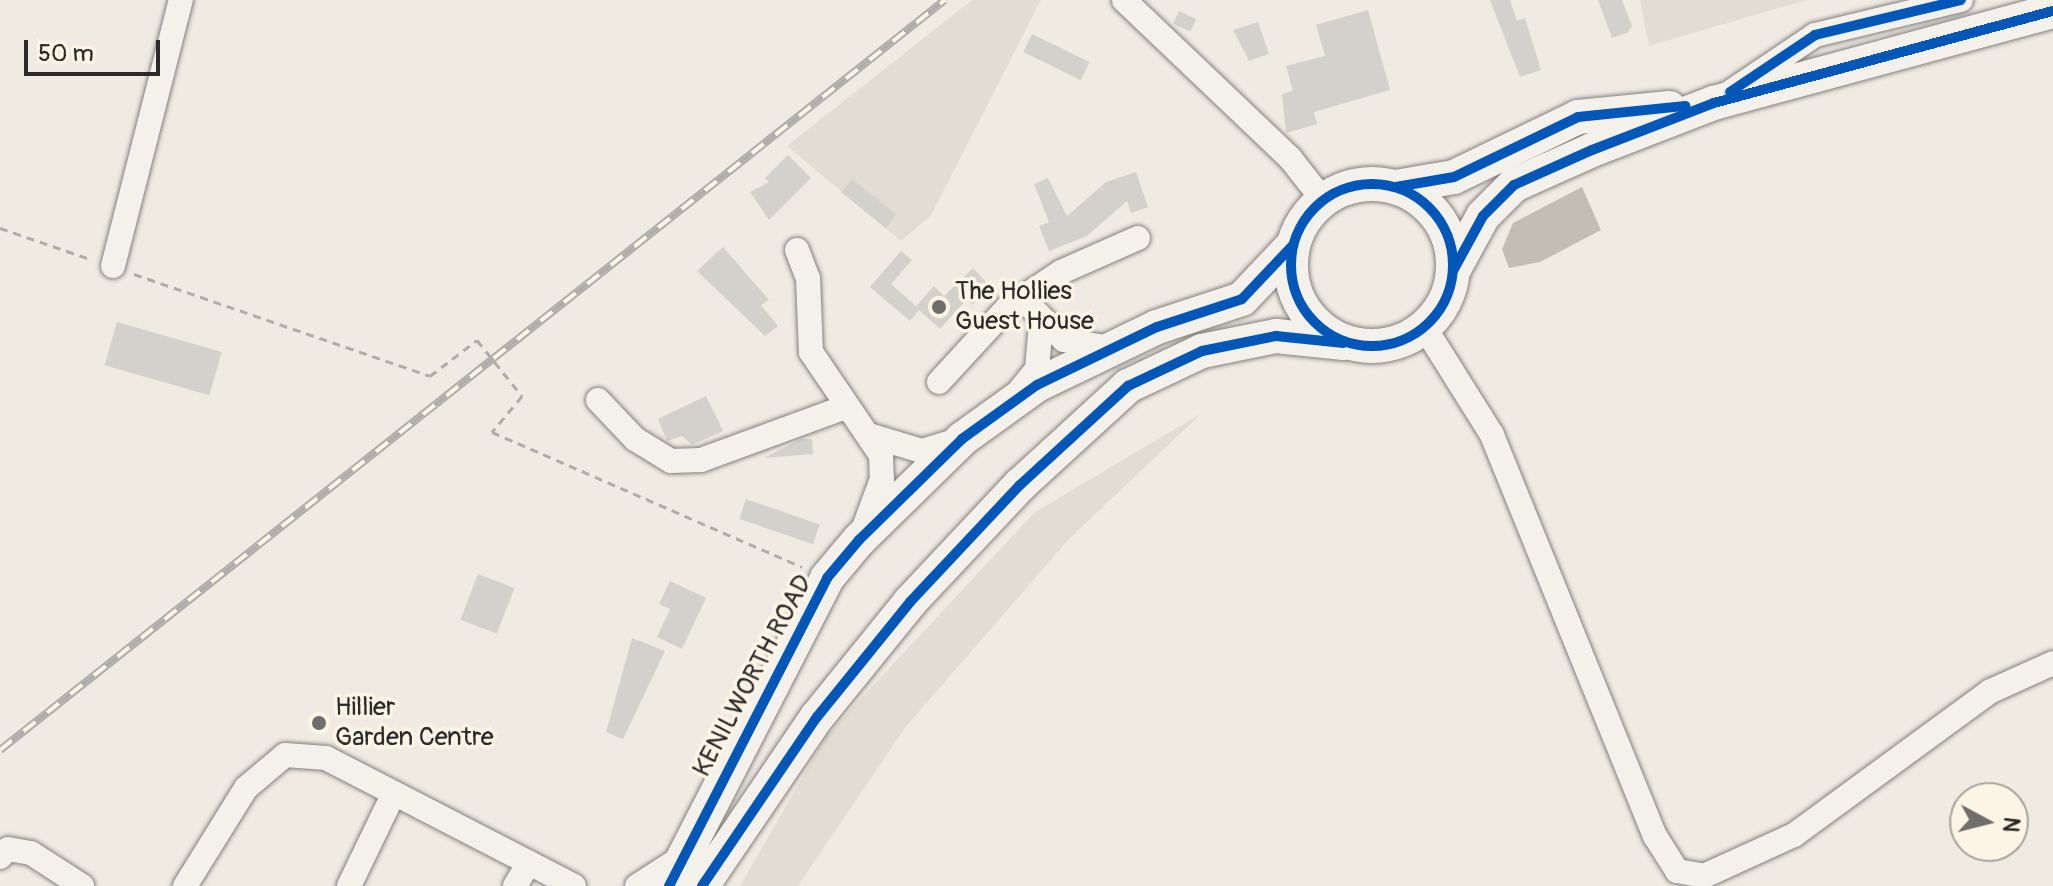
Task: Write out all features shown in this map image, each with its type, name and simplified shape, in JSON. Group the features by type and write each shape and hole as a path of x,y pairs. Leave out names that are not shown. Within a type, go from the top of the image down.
{"highway":[{"path":"702,886 817,717 910,602 1020,485 1128,386 1170,361 1276,336 1344,343 1400,343 1425,328 1445,301 1454,269 1483,216 1514,185 1714,103 2053,11"},
{"path":"1344,343 1300,304 1293,245 1323,200 1346,188 1396,187 1454,177 1578,117 1714,103"},
{"path":"1396,187 1439,218 1454,269"},
{"name":"KENILWORTH ROAD","path":"669,886 827,578 859,540 962,439 1006,407 1110,348 1242,299 1293,245"}],"street":[{"path":"113,266 181,0"},
{"path":"1124,0 1290,158 1323,200"},
{"path":"1714,103 1815,35 1961,0"},
{"path":"939,382 1022,298 1061,272 1138,238"},
{"path":"797,250 808,278 811,352 846,407 872,436 882,479 859,540"},
{"path":"1022,298 1041,323 1064,340 1110,348"},
{"name":"KENILWORTH ROAD","path":"1006,407 1037,369 1041,323"},
{"path":"1425,328 1492,435 1655,836 1677,871 1704,876 1794,835 1991,691 2053,663"},
{"path":"598,400 635,439 671,461 701,460 846,407"},
{"path":"872,436 922,451 962,439"},
{"path":"185,886 246,788 285,755 326,758 574,886"},
{"path":"349,886 394,793"},
{"path":"0,857 8,849 31,853 82,886"},
{"path":"637,886 684,856"},
{"path":"515,886 529,863"}],"path":[{"path":"0,228 430,376 477,340 522,396 492,432 827,578"}],"shaded area":[{"path":"972,0 1041,0 931,215 901,241 787,146"},
{"path":"1640,0 1806,0 1649,46"},
{"path":"1582,187 1601,230 1540,262 1509,268 1502,249 1513,223"},
{"path":"1202,413 1068,540 904,729 798,886 740,886 826,736 1035,512"}],"building":[{"path":"1490,0 1510,0 1517,21 1525,18 1541,70 1520,77"},
{"path":"1598,0 1622,0 1632,26 1627,33 1612,38"},
{"path":"1368,10 1390,90 1314,112 1317,124 1286,133 1282,94 1293,91 1286,66 1325,56 1316,25"},
{"path":"1179,11 1196,19 1190,32 1173,24"},
{"path":"1258,22 1269,54 1249,61 1233,30"},
{"path":"1032,34 1090,62 1081,80 1023,52"},
{"path":"788,155 811,178 769,220 750,192 769,182 765,178"},
{"path":"1136,172 1148,207 1131,213 1127,201 1087,236 1049,251 1039,226 1049,222 1034,184 1048,178 1067,216 1106,182"},
{"path":"852,179 896,215 886,228 841,192"},
{"path":"723,247 769,300 761,305 778,326 765,336 697,271"},
{"path":"901,251 912,260 891,284 916,306 934,286 944,296 973,268 991,287 972,305 967,299 940,329 919,310 910,321 870,287"},
{"path":"117,322 222,352 209,395 105,365"},
{"path":"706,396 723,431 692,445 682,436 667,441 658,419"},
{"path":"801,439 812,439 813,454 764,458"},
{"path":"746,499 820,524 813,544 739,519"},
{"path":"478,574 514,588 497,634 460,620"},
{"path":"670,581 706,598 682,649 657,637 670,609 659,604"},
{"path":"632,638 665,651 623,739 606,732"}],"railway":[{"path":"0,750 945,0"}],"cycle path":[{"path":"1730,92 1815,35 1961,0"},
{"path":"1454,269 1483,216 1514,185 1592,150 1714,103 2053,11"},
{"path":"1396,187 1454,177 1578,117 1685,106"},
{"path":"1372,184 1403,190 1430,207 1447,234 1453,265 1447,296 1430,323 1403,340 1372,346 1341,340 1314,323 1297,296 1291,265 1297,234 1314,207 1341,190 1372,184"},
{"path":"669,886 827,578 859,540 962,439 1037,385 1157,327 1242,299 1293,245"},
{"path":"702,886 817,717 910,602 1020,485 1128,386 1202,351 1276,336 1344,343"}],"place":[{"name":"The Hollies Guest House","path":"939,307"},
{"name":"Hillier Garden Centre","path":"319,723"}]}
